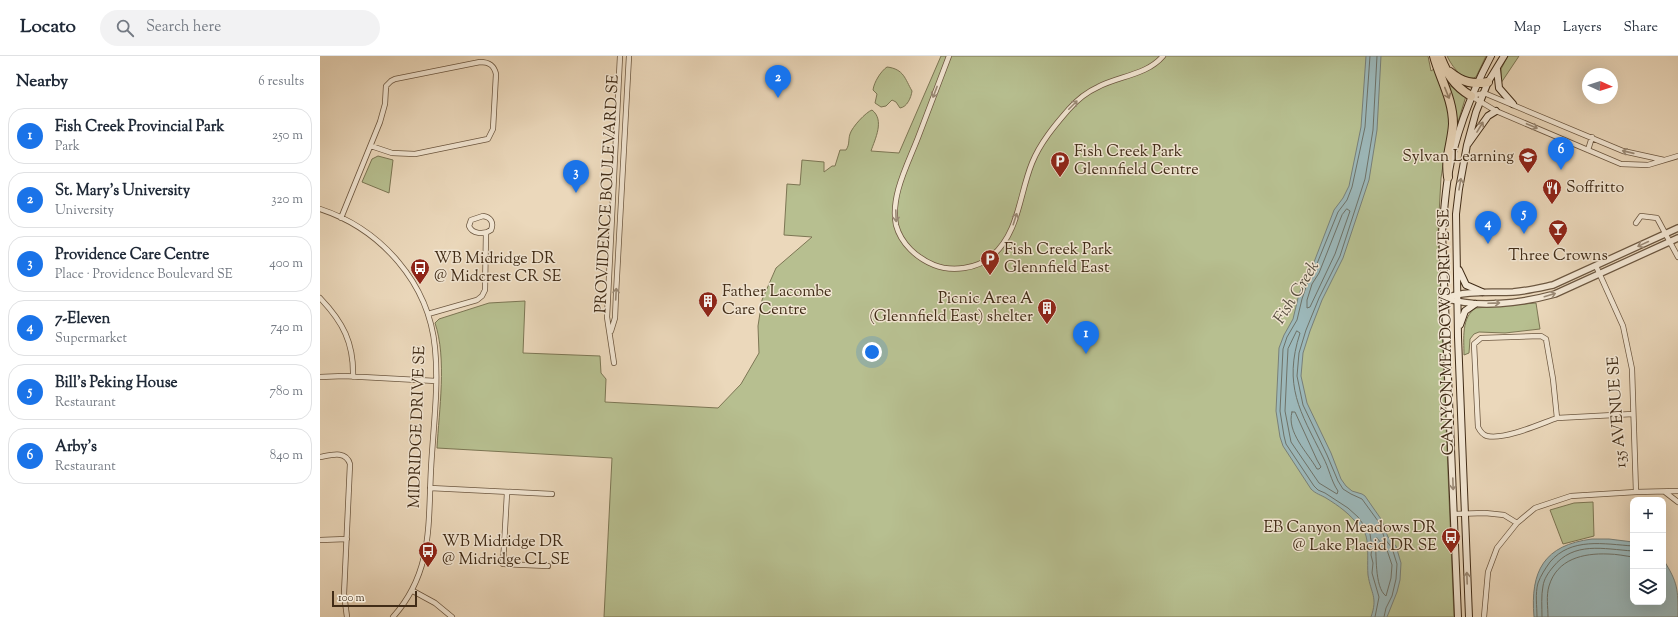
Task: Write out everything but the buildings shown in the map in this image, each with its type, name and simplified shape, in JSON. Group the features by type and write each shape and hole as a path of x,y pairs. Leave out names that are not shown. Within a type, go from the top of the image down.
{"highway":[{"path":"1434,56 1451,104 1453,125 1446,163 1448,177"},
{"path":"1440,56 1447,74 1459,88 1471,96"},
{"path":"1444,66 1460,80 1476,84 1488,82"}],"main road":[{"name":"CANYON MEADOWS DRIVE SE","path":"1458,617 1442,232 1448,177 1458,136 1471,96 1491,56"},
{"name":"CANYON MEADOWS DRIVE SE","path":"1469,617 1458,337 1456,214 1467,146 1480,102 1488,82 1504,56"},
{"path":"1497,69 1499,88 1513,104"},
{"path":"1467,146 1472,141 1488,116 1496,111"},
{"path":"1456,265 1466,285 1482,292"},
{"path":"1458,337 1462,318 1465,312 1476,304"}],"street":[{"name":"PROVIDENCE BOULEVARD SE","path":"614,364 610,346 610,332 607,317 620,56"},
{"name":"PROVIDENCE BOULEVARD SE","path":"610,332 615,318 629,56"},
{"path":"949,56 902,180 897,198 896,215 899,232 908,247 926,261 940,267 953,269 966,268 985,261 992,256 1005,240 1014,222 1029,171 1036,154 1051,130 1070,108 1084,95 1098,87 1150,66 1163,56"},
{"path":"341,218 383,114 385,90 386,86 391,81 480,62 490,63 495,69 493,129 488,139 409,154 392,153 371,146"},
{"path":"1471,96 1484,92 1623,151 1666,160"},
{"path":"1471,96 1496,111 1621,164 1648,165 1678,156"},
{"path":"1588,150 1592,137"},
{"name":"MIDRIDGE DRIVE SE","path":"320,209 341,218 370,234 395,257 414,284 428,314 435,346 436,381 426,552 422,571 412,591 393,617"},
{"path":"483,216 489,218 492,222 492,226 491,230 486,233 470,230 469,226 471,220 483,216"},
{"path":"1636,223 1641,216 1657,218 1671,241 1678,257"},
{"path":"1444,298 1457,294 1533,290 1553,285 1678,228"},
{"path":"428,314 477,300 482,296 485,290 486,233"},
{"path":"1444,298 1458,303 1476,304 1534,300 1555,294 1678,238"},
{"name":"135 AVENUE SE","path":"1596,266 1622,326 1632,368 1636,492"},
{"path":"320,299 338,319 348,336 353,355 353,377"},
{"path":"1557,418 1553,379 1546,339 1541,336 1481,338 1474,344 1478,427 1487,436 1510,435 1557,418 1634,414"},
{"path":"320,377 436,381"},
{"path":"320,457 340,454 346,456 349,461 350,469 344,594 347,617"},
{"path":"430,488 552,494"},
{"path":"1484,617 1488,572 1497,548 1517,523 1535,508 1571,496 1678,491"},
{"path":"507,492 503,564 548,566"},
{"path":"1665,492 1678,502"},
{"path":"1454,514 1484,513 1504,515 1517,523"},
{"path":"320,540 347,539"},
{"path":"412,591 435,603 452,617"}],"green space":[{"path":"941,56 1428,56 1431,71 1434,69 1449,106 1449,127 1441,178 1438,232 1454,617 604,617 612,458 437,448 441,385 441,352 435,323 439,319 489,303 525,301 523,353 600,356 601,373 606,379 605,402 718,408 741,384 759,353 758,326 762,300 776,268 812,237 784,235 787,184 800,185 802,160 824,162 824,172 832,166 835,166 840,150 846,150 847,148 853,128 869,111 872,110 878,119 878,130 871,151 899,153"},
{"path":"1447,56 1486,56 1476,77 1467,78 1458,72"},
{"path":"1508,56 1519,56 1501,83 1501,69"},
{"path":"887,67 901,72 912,91 908,102 905,106 900,108 896,102 892,100 886,106 881,107 875,103 877,94 873,90 875,84 882,71"},
{"path":"1449,85 1466,96 1458,122 1455,121 1454,103"},
{"path":"378,156 393,160 389,193 362,182 372,159"},
{"path":"1536,303 1540,329 1505,333 1479,332 1474,334 1470,339 1469,353 1464,355 1464,329 1468,317 1476,308"},
{"path":"1593,502 1594,536 1563,544 1550,510 1574,503"}],"water":[{"path":"1366,56 1381,56 1377,130 1369,180 1343,258 1322,300 1310,331 1303,353 1301,376 1307,403 1331,453 1341,479 1352,491 1365,496 1381,519 1388,537 1396,546 1401,563 1400,580 1387,617 1371,617 1374,600 1368,575 1367,540 1365,533 1344,510 1311,489 1283,446 1276,411 1279,348 1293,319 1304,279 1311,270 1334,210 1343,198 1349,186 1361,127"},
{"path":"1592,539 1630,542 1630,605 1666,605 1666,564 1672,574 1676,586 1678,617 1534,617 1533,601 1535,586 1538,574 1544,563 1552,554 1562,547 1576,542"}],"place":[{"name":"St. Mary's University","path":"778,98"},
{"name":"Arby's","path":"1561,170"},
{"name":"Sylvan Learning","path":"1528,174"},
{"name":"Fish Creek Park Glennfield Centre","path":"1060,178"},
{"name":"Providence Care Centre","path":"576,193"},
{"name":"Soffritto","path":"1552,205"},
{"name":"Bill's Peking House","path":"1524,234"},
{"name":"7-Eleven","path":"1488,244"},
{"name":"Three Crowns","path":"1558,246"},
{"name":"Fish Creek Park Glennfield East","path":"990,276"},
{"name":"WB Midridge DR @ Midcrest CR SE","path":"420,285"},
{"name":"Father Lacombe Care Centre","path":"708,318"},
{"name":"Picnic Area A (Glennfield East) shelter","path":"1047,325"},
{"name":"Fish Creek Provincial Park","path":"1086,354"},
{"name":"EB Canyon Meadows DR @ Lake Placid DR SE","path":"1451,554"},
{"name":"WB Midridge DR @ Midridge CL SE","path":"428,568"}],"water label":[{"name":"Fish Creek","path":"1297,293"}]}
